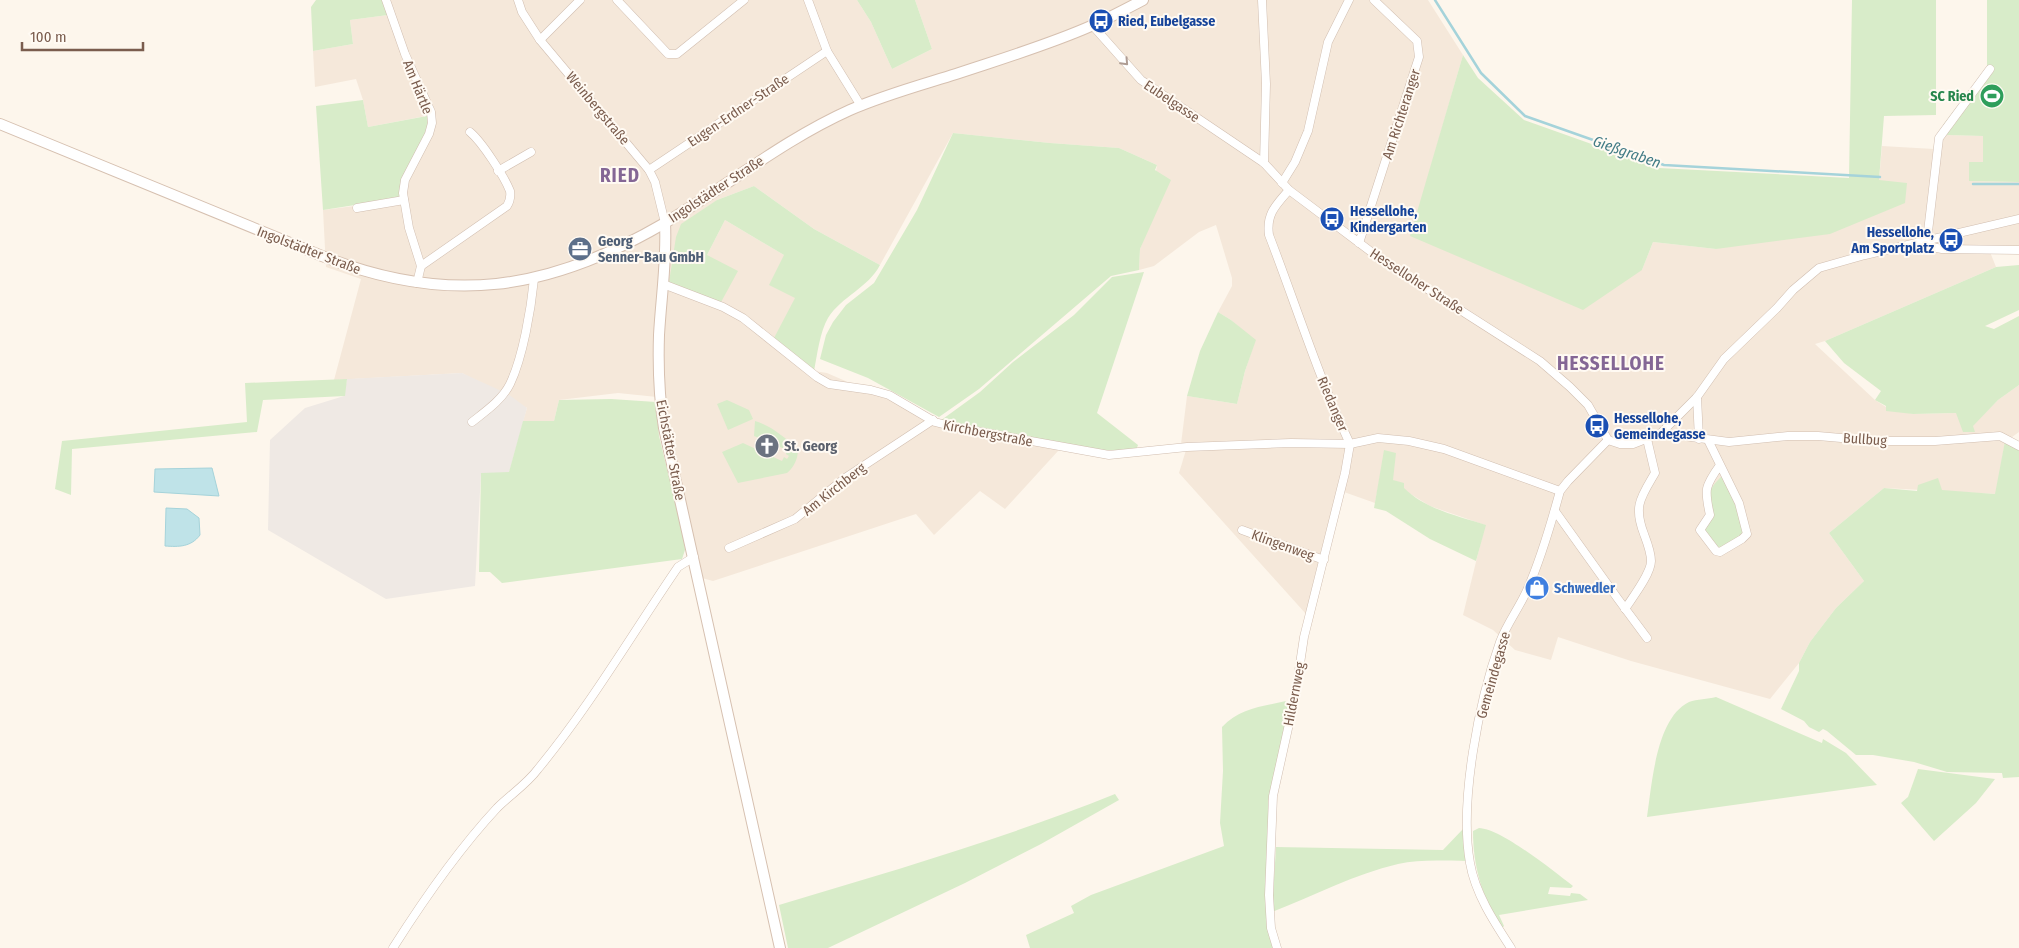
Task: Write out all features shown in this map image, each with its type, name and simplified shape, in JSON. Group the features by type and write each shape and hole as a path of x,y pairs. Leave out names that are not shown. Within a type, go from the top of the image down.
{"main road":[{"name":"Ingolstädter Straße","path":"0,124 336,262 366,272 417,282 478,286 534,279 597,259 664,223 775,151 861,106 1093,26 1143,0"},
{"name":"Eichstätter Straße","path":"664,223 666,246 659,336 660,402 664,428 700,584 730,732 780,948"}],"street":[{"name":"Am Härtle","path":"386,0 405,54 431,112 430,134 405,180 404,200 409,228 421,266"},
{"name":"Weinbergstraße","path":"518,0 522,12 540,40 649,170 654,182 664,223"},
{"path":"540,40 580,0"},
{"path":"617,0 668,54 677,54 744,0"},
{"path":"808,0 827,51 861,106"},
{"path":"1262,0 1266,84 1264,163"},
{"path":"1282,183 1295,162 1308,131 1328,42 1349,0"},
{"name":"Am Richteranger","path":"1359,243 1419,57 1417,41 1374,0"},
{"name":"Eubelgasse","path":"1093,26 1141,80 1264,163"},
{"name":"Eugen-Erdner-Straße","path":"649,170 827,51"},
{"path":"1927,240 1938,138 1990,69"},
{"path":"417,282 421,266 507,206 510,200 510,192 498,171 478,138 470,132"},
{"path":"498,171 531,152"},
{"name":"Hesselloher Straße","path":"1264,163 1289,190 1359,243 1540,361 1588,405 1608,440"},
{"name":"Riedanger","path":"1289,190 1275,206 1268,220 1269,235 1334,411 1350,444 1378,438 1409,441 1444,449 1560,491"},
{"path":"357,208 404,200"},
{"path":"1608,440 1620,444 1633,444 1662,433 1697,397 1724,359 1793,290 1819,268 2019,219"},
{"path":"1915,244 1942,249 2019,250"},
{"path":"472,422 495,404 510,384 528,320 534,279"},
{"name":"Kirchbergstraße","path":"663,284 743,318 817,377 829,384 871,390 889,395 933,420 954,427 1109,455 1186,447 1295,443 1350,444"},
{"path":"1697,397 1699,439"},
{"name":"Am Kirchberg","path":"730,548 795,520 845,478 933,420"},
{"name":"Bullbug","path":"1662,433 1729,442 1788,436 1818,436 1876,441 1935,441 2000,436 2019,446"},
{"path":"1625,609 1651,562 1648,544 1638,520 1640,499 1655,473 1647,439"},
{"name":"Gemeindegasse","path":"1511,948 1495,925 1479,892 1470,864 1468,838 1470,789 1479,716 1506,626 1528,588 1555,511 1560,491 1568,480 1608,440"},
{"path":"1708,440 1739,503 1748,534 1720,552 1716,551 1700,530 1710,515 1705,494 1710,480 1720,465"},
{"name":"Hildernweg","path":"1277,948 1271,928 1269,895 1273,796 1295,697 1304,638 1350,444"},
{"path":"1555,511 1647,638"},
{"name":"Klingenweg","path":"1242,530 1324,560"},
{"path":"393,948 417,910 460,852 497,808 536,772 576,722 678,567 694,557"}],"shaded area":[{"path":"384,0 857,0 871,22 892,69 932,49 915,0 1428,0 1463,55 1411,236 1642,270 1653,242 1716,249 1879,181 1882,146 1934,149 1946,135 1983,136 1983,162 1970,181 2019,182 2019,252 1990,252 1996,267 1815,344 1875,400 1886,407 1913,414 1957,413 1972,426 1998,400 2019,385 2019,432 2005,442 1996,494 1884,488 1829,533 1864,581 1836,608 1810,642 1799,663 1770,699 1631,661 1558,637 1551,660 1515,650 1493,630 1463,615 1485,525 1430,506 1409,493 1393,480 1385,450 1375,503 1344,492 1306,614 1179,473 1186,450 1181,444 1187,396 1237,404 1255,341 1231,320 1218,312 1232,286 1232,278 1216,225 1199,232 1154,266 1139,270 1140,249 1146,233 1157,165 1119,148 953,133 880,265 814,229 754,186 717,200 707,255 725,220 784,255 814,371 827,373 935,420 1049,440 1058,451 1005,509 980,491 934,535 916,514 713,581 691,575 676,482 657,397 618,393 559,400 554,421 523,421 527,408 462,373 334,380 361,279 326,267 323,210 362,205 428,129 426,116 368,127 363,100 356,79 315,87 313,51 353,44 350,20 388,15"},
{"path":"462,373 508,394 527,408 509,473 481,473 475,586 386,599 268,530 270,440 305,408 344,396 347,379"}],"green space":[{"path":"316,0 384,0 388,15 350,20 353,44 313,51 311,7"},
{"path":"857,0 915,0 932,49 892,69 871,22"},
{"path":"1852,0 1936,0 1936,115 1884,116 1879,180 1907,183 1905,203 1830,234 1716,249 1653,242 1642,270 1583,310 1410,236 1463,55 1478,78 1524,120 1659,168 1849,178"},
{"name":"SC Ried","path":"1987,0 2019,0 2019,182 1969,181 1969,162 1983,162 1983,136 1946,135 1943,125 1987,67"},
{"path":"363,100 368,127 427,116 428,129 400,198 323,210 316,106"},
{"path":"953,133 1119,148 1157,165 1155,170 1171,180 1140,249 1139,270 1111,276 979,389 939,417 868,378 820,359 826,335 833,322 846,305 874,283 917,210"},
{"path":"754,186 814,229 880,265 869,280 840,304 828,318 821,337 814,371 774,338 795,298 769,285 784,255 725,220 707,255 738,271 720,304 669,282 676,237 681,224 717,200"},
{"path":"2019,265 2019,310 1985,326 1994,329 2019,316 2019,385 1998,400 1973,426 1975,432 1963,432 1956,413 1913,414 1886,411 1886,406 1875,400 1881,391 1844,363 1825,341 1996,267"},
{"path":"1144,272 1097,413 1138,445 1136,450 1094,450 940,421 980,392 1013,362 1074,315 1112,277"},
{"path":"1218,312 1256,340 1245,371 1237,404 1187,396 1200,351"},
{"path":"347,379 345,396 263,400 257,432 72,449 71,495 55,489 62,441 247,422 245,383"},
{"path":"611,399 656,402 659,436 684,538 685,550 682,559 502,583 490,572 479,572 481,473 509,472 523,421 554,421 559,400"},
{"path":"727,400 749,410 753,419 728,430 717,404"},
{"path":"755,421 773,429 798,449 797,456 794,465 787,473 738,483 722,452 743,443 782,461 784,457 787,459 789,456 786,454 787,450 754,436"},
{"path":"2005,441 2019,450 2019,777 2003,778 2002,773 1947,772 1914,762 1873,755 1856,755 1827,731 1823,729 1819,732 1809,727 1804,721 1781,709 1799,671 1799,663 1810,642 1836,608 1864,581 1829,533 1884,488 1917,491 1918,485 1938,478 1942,490 1995,494"},
{"path":"1384,450 1396,453 1393,480 1404,483 1404,488 1412,495 1432,507 1486,525 1476,561 1430,539 1386,511 1374,508"},
{"path":"1722,476 1737,503 1744,531 1740,539 1716,549 1703,530 1714,516 1709,499 1710,490"},
{"path":"1716,697 1822,743 1823,739 1846,753 1877,785 1647,817 1654,770 1669,722 1678,710 1689,702"},
{"path":"1286,701 1290,708 1268,802 1275,948 1030,948 1026,935 1074,913 1071,906 1091,895 1224,846 1220,823 1223,771 1222,727 1244,712"},
{"path":"1918,769 1995,779 1976,803 1934,841 1901,803 1908,797"},
{"path":"1115,794 1119,800 1041,844 965,883 828,948 788,948 779,905 991,839"},
{"path":"1479,828 1501,835 1514,843 1573,886 1571,888 1550,887 1548,894 1570,896 1571,893 1580,894 1588,900 1499,915 1504,926 1502,928 1489,905 1477,869 1473,831"},
{"path":"1463,829 1467,861 1406,862 1382,868 1350,879 1272,912 1276,847 1443,850"}],"water":[{"path":"212,468 219,496 154,492 155,469"},
{"path":"166,508 187,509 199,518 200,535 193,542 184,545 165,546"}],"waterway":[{"name":"Gießgraben","path":"1435,0 1481,73 1525,116 1664,165 1880,177"},
{"name":"Gießgraben","path":"1973,184 2019,184"}],"place":[{"name":"Ried, Eubelgasse","path":"1101,21"},
{"name":"SC Ried","path":"1992,96"},
{"name":"Hessellohe, Kindergarten","path":"1332,219"},
{"name":"Hessellohe, Am Sportplatz","path":"1951,240"},
{"name":"Georg Senner-Bau GmbH","path":"580,249"},
{"name":"Hessellohe, Gemeindegasse","path":"1597,426"},
{"name":"St. Georg","path":"767,446"},
{"name":"Schwedler","path":"1537,588"}],"district":[{"name":"RIED","path":"620,175"},
{"name":"HESSELLOHE","path":"1611,363"}]}
